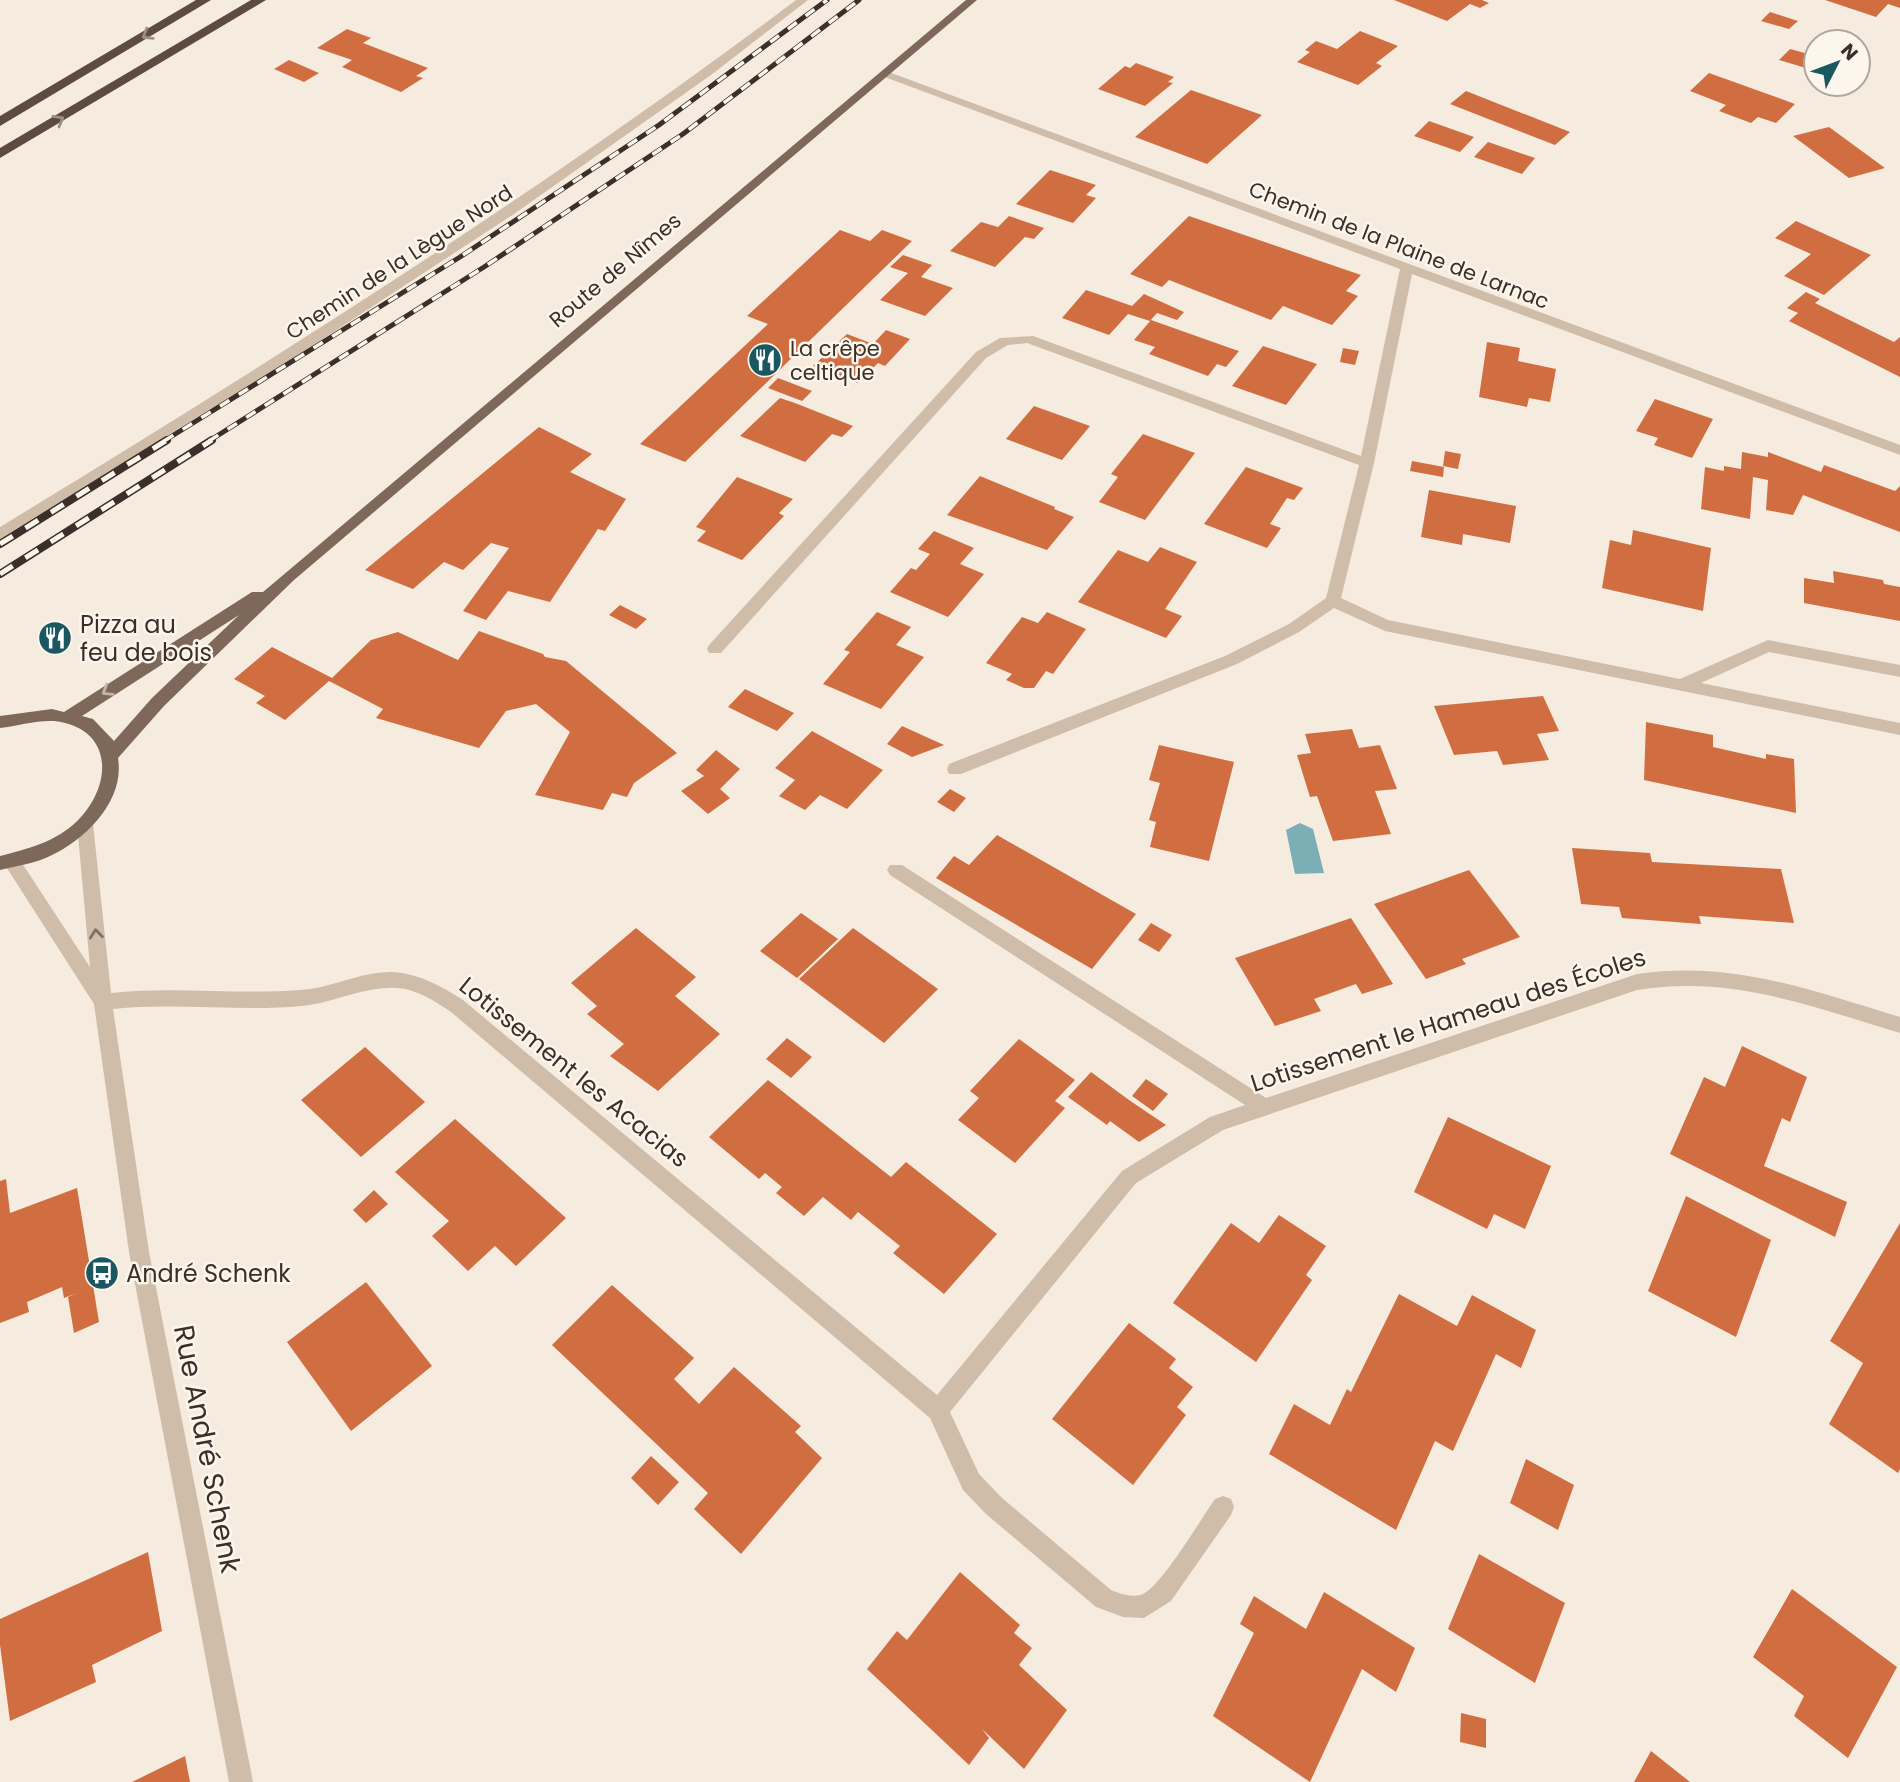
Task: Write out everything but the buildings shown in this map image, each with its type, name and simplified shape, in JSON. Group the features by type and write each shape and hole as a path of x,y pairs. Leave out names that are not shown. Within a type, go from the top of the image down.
{"highway":[{"path":"0,122 205,0"},
{"path":"0,154 260,0"}],"main road":[{"name":"Route de Nîmes","path":"113,753 158,702 289,576 755,180 972,0"},
{"name":"Route de Nîmes","path":"68,717 289,576"},
{"path":"0,722 24,716 68,717 96,731 113,753 114,766 110,788 85,824 51,847 6,862"}],"street":[{"name":"Chemin de la Lègue Nord","path":"0,534 397,288 616,141 803,0"},
{"name":"Chemin de la Plaine de Larnac","path":"886,74 1900,450"},
{"path":"955,769 1231,660 1294,628 1333,601 1367,463 1407,268"},
{"path":"715,649 981,355 1005,341 1028,339 1367,463"},
{"path":"1333,601 1385,625 1900,729"},
{"path":"1679,686 1768,646 1900,671"},
{"name":"Rue André Schenk","path":"85,824 103,1002 139,1252 242,1782"},
{"name":"Rue André Schenk","path":"6,862 103,1002"},
{"path":"895,870 1264,1107"},
{"name":"Lotissement le Hameau des Écoles","path":"938,1410 1129,1177 1217,1123 1624,986 1665,975 1721,975 1900,1025"},
{"name":"Lotissement les Acacias","path":"103,1002 135,997 303,998 362,980 396,979 426,986 457,1006 938,1410 971,1482 994,1507 1104,1599 1123,1606 1144,1607 1163,1593 1223,1507"}],"water":[{"path":"1300,823 1313,829 1324,873 1295,874 1286,830"}],"railway":[{"path":"164,441 460,257 659,125 827,0"},
{"path":"209,441 484,267 683,134 859,0"},
{"path":"0,544 167,440"},
{"path":"0,574 212,440"}],"place":[{"name":"La crêpe celtique","path":"765,360"},
{"name":"Pizza au feu de bois","path":"55,638"},
{"name":"André Schenk","path":"102,1273"}]}
